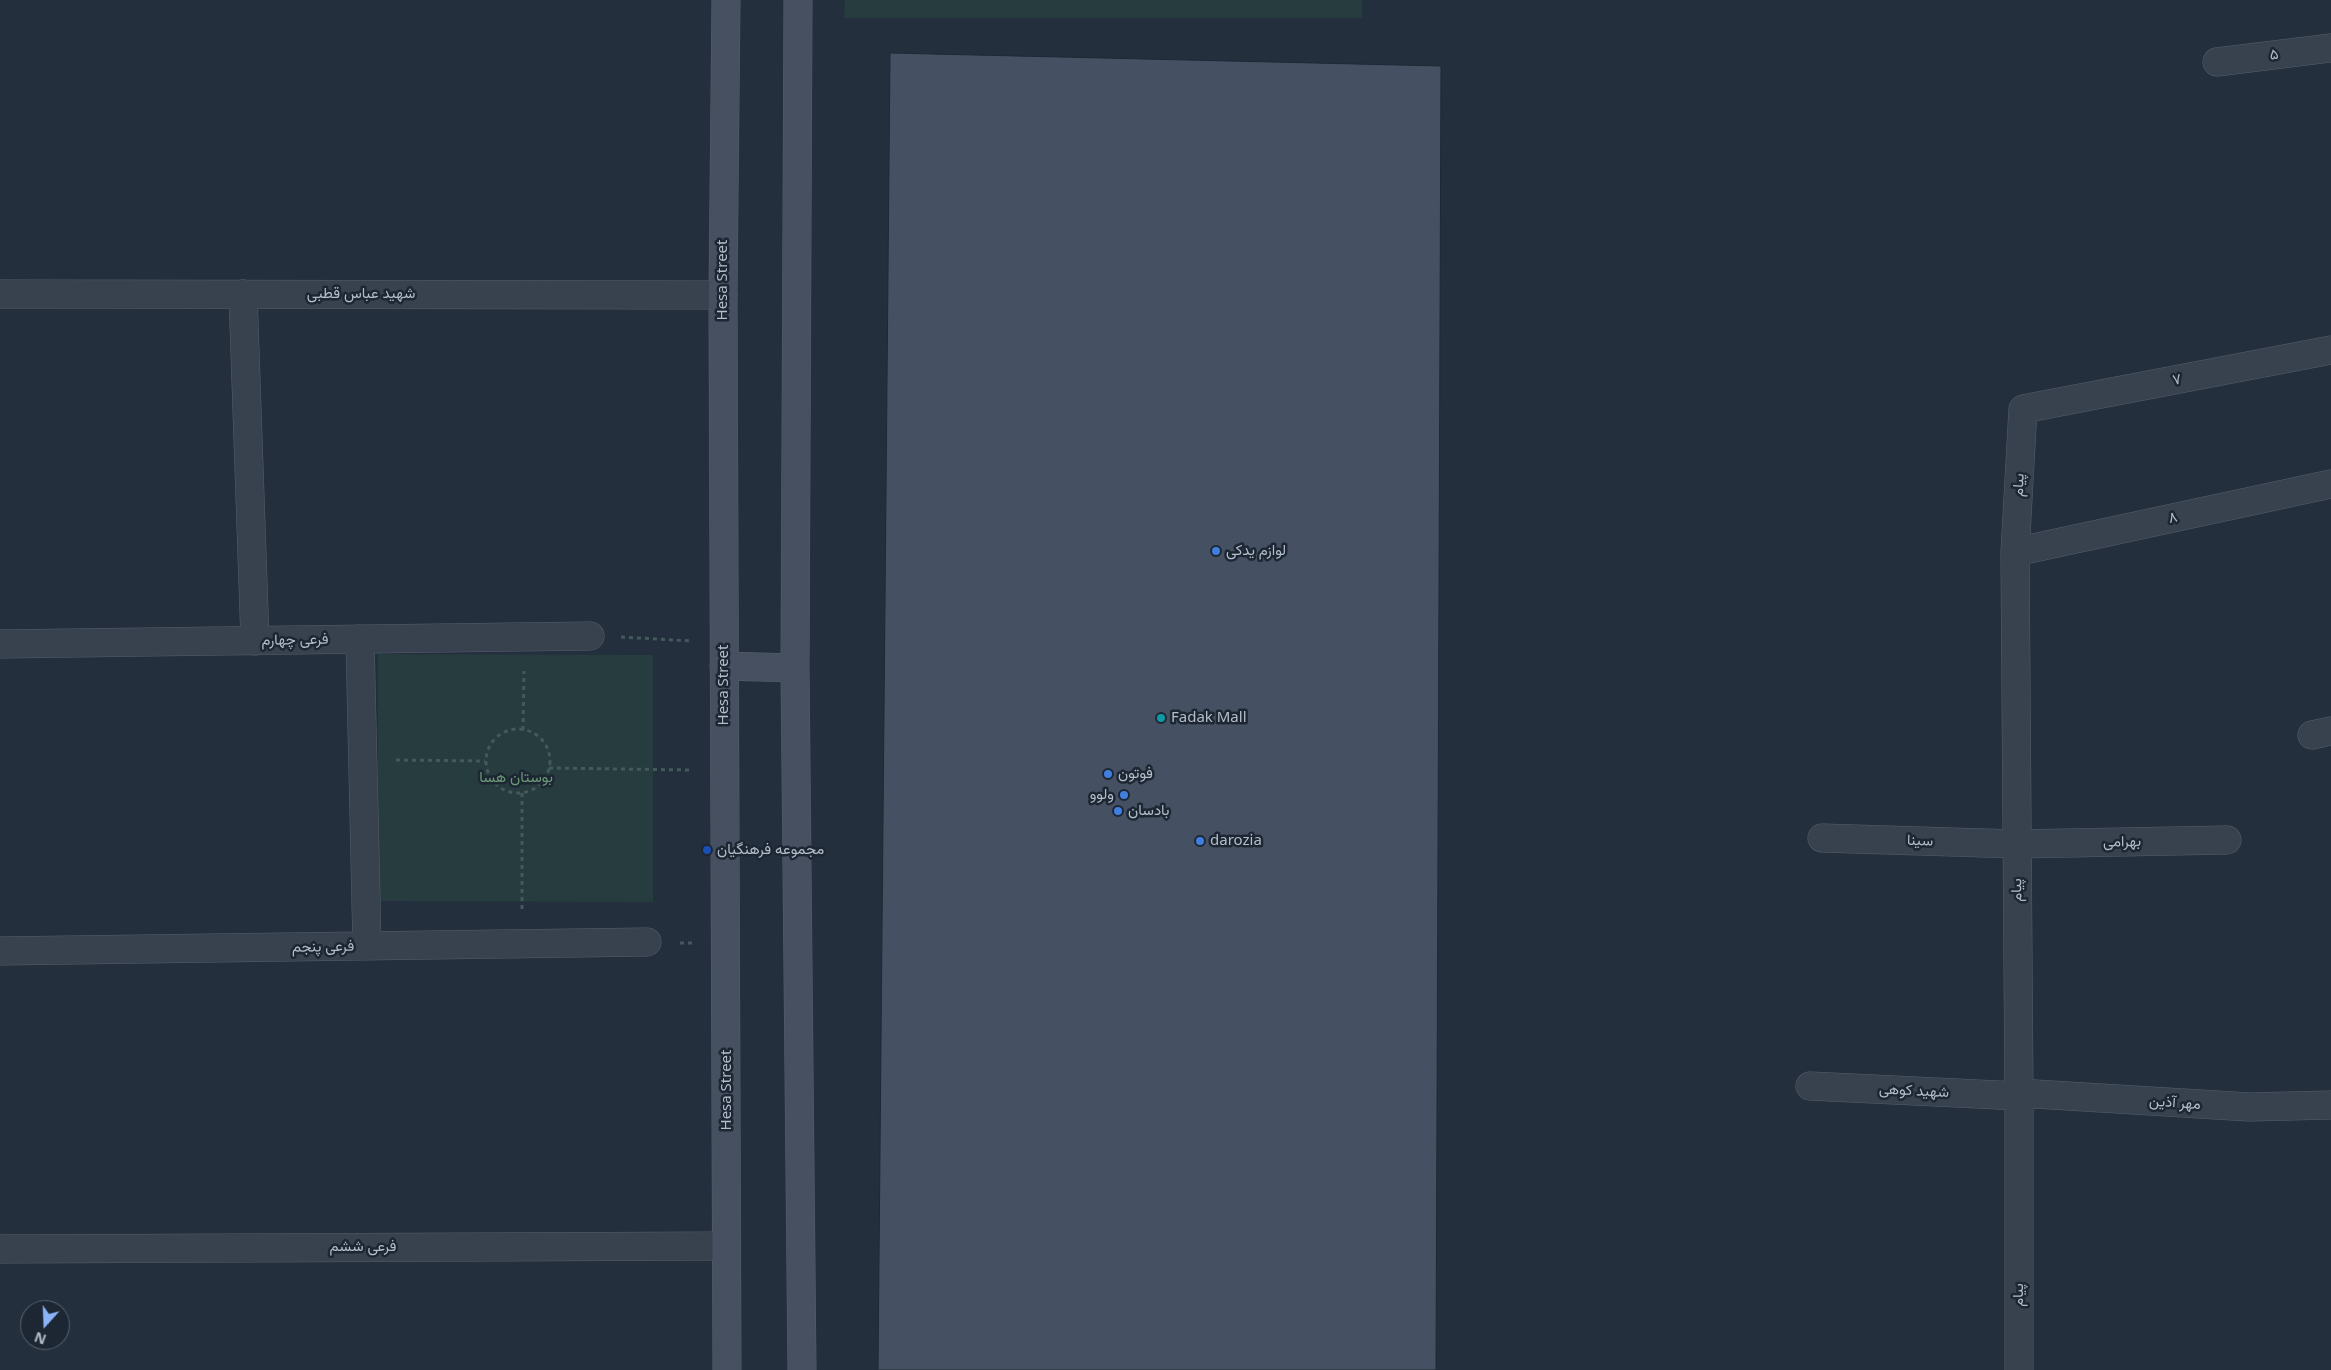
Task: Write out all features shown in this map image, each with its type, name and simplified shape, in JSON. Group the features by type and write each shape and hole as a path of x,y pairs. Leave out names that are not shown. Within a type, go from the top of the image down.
{"main road":[{"name":"Hesa Street","path":"726,0 722,295 724,771 727,943 727,1370"},
{"path":"798,0 796,668 802,1370"},
{"path":"724,654 796,668"}],"street":[{"name":"۵","path":"2217,62 2331,48"},
{"name":"شهید عباس قطبی","path":"0,294 722,295"},
{"path":"244,294 255,641"},
{"name":"۷","path":"2023,409 2331,350"},
{"name":"پیام","path":"2019,1370 2020,1096 2015,552 2023,409"},
{"name":"۸","path":"2015,552 2331,484"},
{"name":"فرعی چهارم","path":"0,644 590,636"},
{"path":"360,640 367,946"},
{"name":"سینا","path":"1822,838 2017,844"},
{"name":"بهرامی","path":"2017,844 2227,840"},
{"name":"فرعی پنجم","path":"0,951 647,942"},
{"name":"شهید کوهی","path":"1810,1086 2020,1096"},
{"name":"مهر آذین","path":"2020,1096 2035,1094 2249,1107 2331,1105"},
{"name":"فرعی ششم","path":"0,1249 726,1246"}],"path":[{"path":"590,636 724,654"},
{"path":"523,730 524,664"},
{"path":"512,730 523,730 533,733 541,739 550,757 549,768 540,785 522,793 501,789 493,782 485,761 493,741 502,734 512,730"},
{"path":"388,760 485,761"},
{"path":"549,768 724,771"},
{"path":"522,793 522,902"},
{"path":"647,942 727,943"}],"green space":[{"path":"845,0 1362,0 1362,18 844,18"},
{"name":"بوستان هسا","path":"378,654 653,655 653,902 378,901"}],"building":[{"name":"Fadak Mall","path":"890,53 1441,66 1436,1370 878,1370"}],"place":[{"name":"لوازم یدکی","path":"1216,551"},
{"name":"Fadak Mall","path":"1161,718"},
{"name":"فوتون","path":"1108,774"},
{"name":"ولوو","path":"1124,795"},
{"name":"بادسان","path":"1118,811"},
{"name":"darozia","path":"1200,841"},
{"name":"مجموعه فرهنگیان","path":"707,850"}]}
